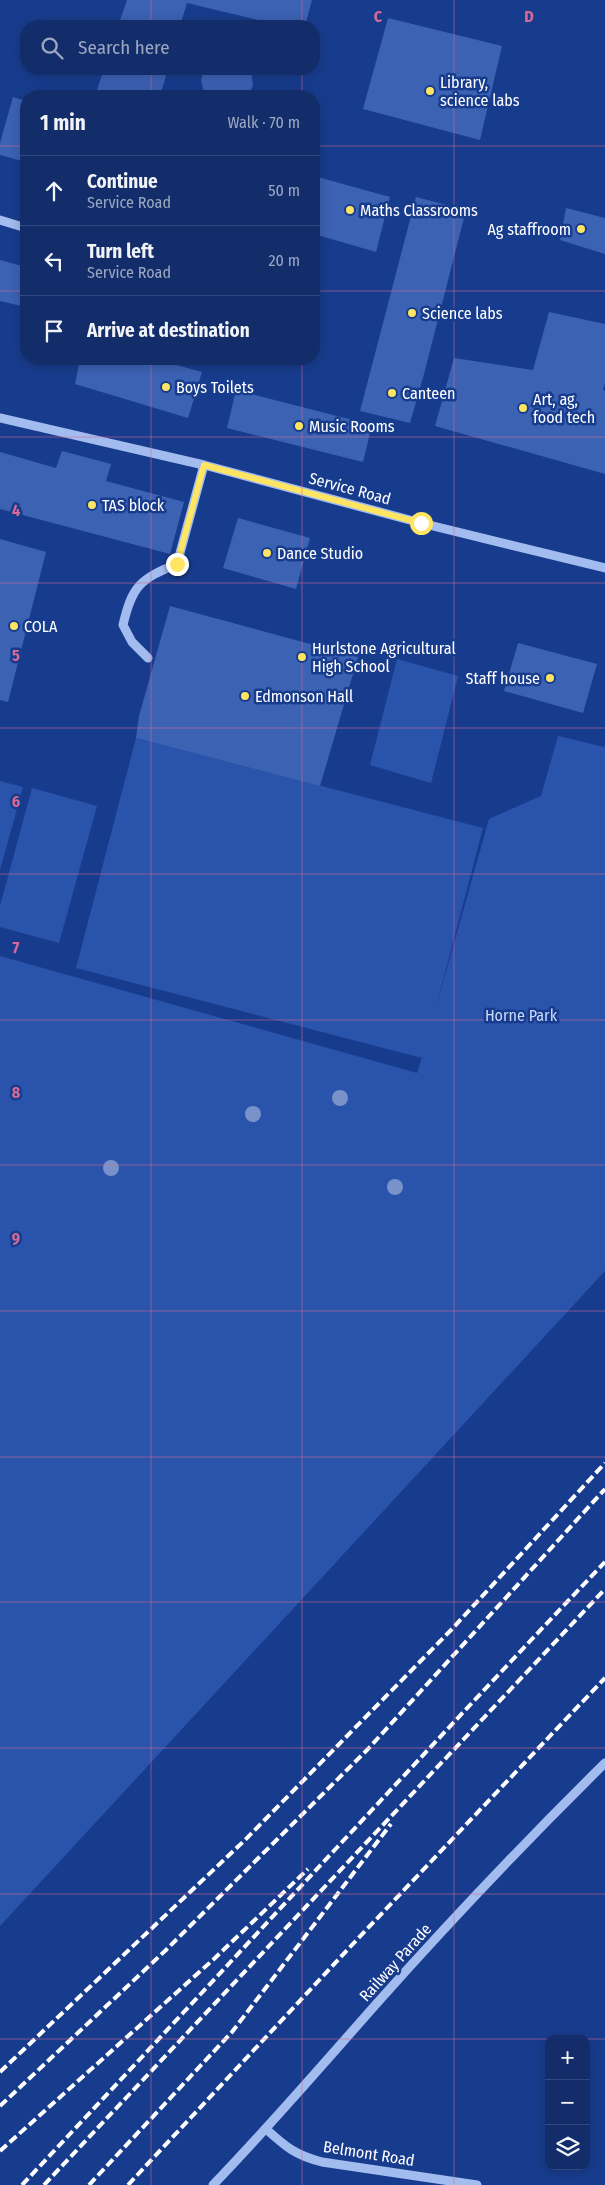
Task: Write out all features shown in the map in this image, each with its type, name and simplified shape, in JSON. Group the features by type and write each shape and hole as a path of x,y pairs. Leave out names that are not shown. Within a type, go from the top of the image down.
{"street":[{"path":"0,220 20,226"},
{"name":"Service Road","path":"0,418 204,465 421,523 605,568"},
{"path":"148,658 132,642 123,625 128,602 138,586 154,574 177,564 204,465"},
{"name":"Railway Parade","path":"213,2185 524,1844 605,1763"},
{"name":"Belmont Road","path":"266,2129 288,2148 309,2158 477,2185"}],"green space":[{"path":"397,659 458,676 431,783 370,765"},
{"name":"Horne Park","path":"558,736 604,747 605,745 605,1271 0,1926 0,956 417,1073 422,1058 76,968 136,738 483,828 435,1011 489,819 541,796"},
{"path":"0,781 23,787 0,870"},
{"path":"32,788 97,806 59,943 0,927 0,906"}],"building":[{"path":"127,0 312,0 307,20 258,20 187,3 182,20 120,20"},
{"name":"Library, science labs","path":"388,18 502,46 480,140 363,109"},
{"path":"102,75 166,75 162,90 97,90"},
{"path":"202,75 252,75 253,85 251,90 204,90 201,80"},
{"path":"13,97 20,99 20,160 0,155 0,143"},
{"name":"Maths Classrooms","path":"320,178 390,197 376,252 320,236"},
{"name":"Science labs","path":"416,197 466,210 410,423 360,411"},
{"name":"Ag staffroom","path":"566,208 605,218 605,254 560,240"},
{"path":"0,260 20,265 20,306 0,301"},
{"name":"Art, ag, food tech","path":"549,312 605,324 605,383 603,390 605,391 605,474 435,426 454,358 533,370"},
{"name":"Boys Toilets","path":"79,365 177,365 202,372 188,418 75,384"},
{"name":"Music Rooms","path":"236,390 372,425 363,462 227,428"},
{"name":"TAS block","path":"62,451 111,464 106,481 184,502 170,554 0,509 0,452 56,468"},
{"name":"Dance Studio","path":"238,518 310,538 296,589 223,568"},
{"name":"COLA","path":"0,539 46,552 8,702 0,700"},
{"name":"Edmonson Hall","path":"170,606 358,657 320,786 136,738 139,716"},
{"name":"Staff house","path":"518,643 597,664 583,713 504,691"}],"railway":[{"path":"0,2072 245,1840 452,1629 605,1463"},
{"path":"0,2106 166,1950 368,1749 605,1489"},
{"path":"22,2185 605,1562"},
{"path":"44,2185 605,1589"},
{"path":"128,2185 605,1678"},
{"path":"89,2185 232,2032 391,1824"},
{"path":"0,2151 215,1958 308,1869"}],"place":[{"name":"Library, science labs","path":"430,91"},
{"name":"Maths Classrooms","path":"350,210"},
{"name":"Ag staffroom","path":"581,229"},
{"name":"Science labs","path":"412,313"},
{"name":"Boys Toilets","path":"166,387"},
{"name":"Canteen","path":"392,393"},
{"name":"Art, ag, food tech","path":"523,408"},
{"name":"Music Rooms","path":"299,426"},
{"name":"TAS block","path":"92,505"},
{"name":"Dance Studio","path":"267,553"},
{"name":"COLA","path":"14,626"},
{"name":"Hurlstone Agricultural High School","path":"302,657"},
{"name":"Staff house","path":"550,678"},
{"name":"Edmonson Hall","path":"245,696"}],"route":[{"path":"177,564 204,465 421,523"}]}
